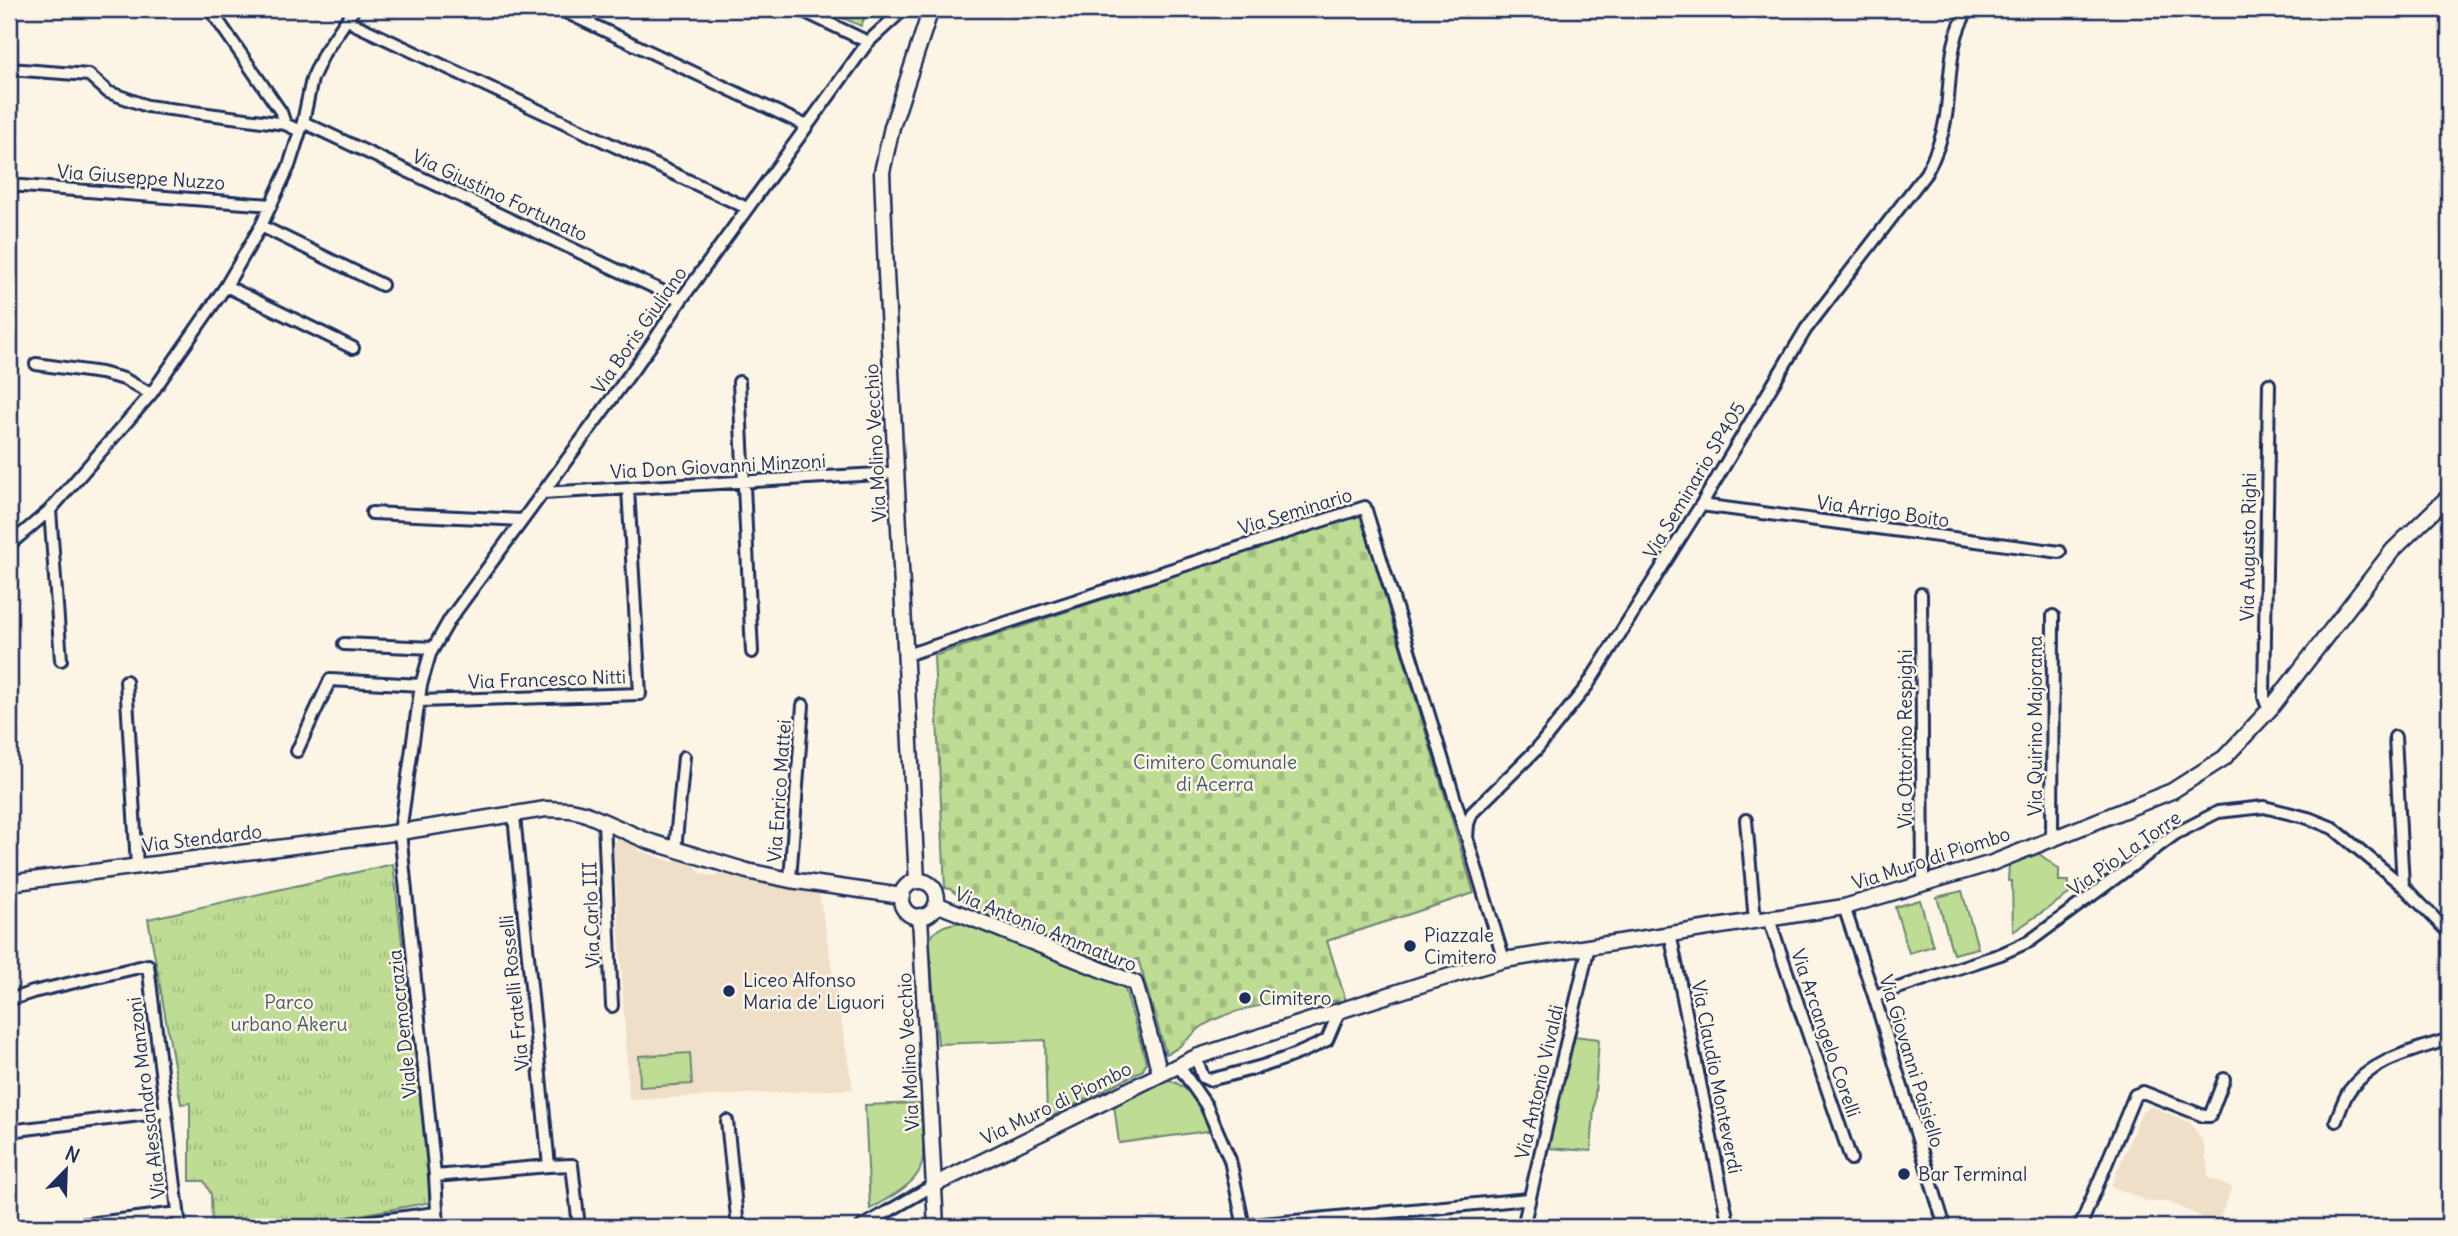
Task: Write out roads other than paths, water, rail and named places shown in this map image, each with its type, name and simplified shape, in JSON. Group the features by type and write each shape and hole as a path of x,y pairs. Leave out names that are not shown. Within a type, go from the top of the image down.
{"street":[{"path":"209,9 281,112 285,124"},
{"path":"9,545 50,510 151,394 226,286 261,226 289,166 302,126 312,79 324,53 354,9"},
{"path":"559,9 807,127"},
{"path":"799,9 868,42"},
{"name":"Via Boris Giuliano","path":"400,832 421,685 433,648 450,619 649,348 868,42 904,9"},
{"name":"Via Molino Vecchio","path":"917,881 895,473 883,172 892,127 931,9"},
{"name":"Via Seminario SP405","path":"1467,838 1472,813 1536,750 1587,687 1701,505 1806,329 1926,173 1937,152 1946,119 1954,47 1969,9"},
{"path":"355,24 747,208"},
{"name":"Via Giustino Fortunato","path":"9,69 89,75 108,92 147,106 302,126 681,300"},
{"name":"Via Giuseppe Nuzzo","path":"9,185 271,205"},
{"path":"261,226 382,285"},
{"path":"226,286 353,348"},
{"path":"36,363 124,379 151,394"},
{"path":"739,382 752,652"},
{"name":"Via Augusto Righi","path":"2269,384 2264,697 2266,703 2273,706"},
{"name":"Via Don Giovanni Minzoni","path":"542,493 895,473"},
{"name":"Via Francesco Nitti","path":"419,701 640,694 628,489"},
{"name":"Via Muro di Piombo","path":"934,1185 1196,1057 1504,960 1844,907 1992,863 2172,791 2224,758 2273,706 2393,550 2449,496"},
{"name":"Via Arrigo Boito","path":"1701,505 2060,552"},
{"name":"Via Seminario","path":"906,655 1364,507 1467,838"},
{"path":"50,510 61,660"},
{"path":"372,513 522,520"},
{"name":"Via Ottorino Respighi","path":"1921,594 1923,883"},
{"name":"Via Quirino Majorana","path":"2052,837 2053,615"},
{"path":"344,643 433,648"},
{"path":"297,751 330,680 421,685"},
{"path":"126,681 138,866"},
{"name":"Via Enrico Mattei","path":"790,880 803,705"},
{"path":"2395,737 2403,886"},
{"path":"675,850 684,757"},
{"name":"Via Pio La Torre","path":"1874,996 1977,962 2030,941 2175,834 2218,812 2264,807 2308,818 2333,828 2403,886 2449,933"},
{"name":"Via Stendardo","path":"9,883 400,832 546,809 571,810 675,850 747,871 902,896"},
{"name":"Via Fratelli Rosselli","path":"514,816 549,1166"},
{"name":"Via Arcangelo Corelli","path":"1746,820 1762,920 1851,1159"},
{"name":"Via Carlo III","path":"604,822 612,1006"},
{"name":"Viale Democrazia","path":"400,832 438,1227"},
{"path":"1467,838 1504,960"},
{"path":"917,881 923,881 933,887 937,898 929,914 920,916 907,912 901,901 907,886 917,881"},
{"name":"Via Antonio Ammaturo","path":"936,904 1135,983 1160,1073"},
{"name":"Via Giovanni Paisiello","path":"1844,907 1945,1227"},
{"name":"Via Molino Vecchio","path":"920,916 936,1227"},
{"name":"Via Claudio Monteverdi","path":"1670,933 1729,1227"},
{"name":"Via Antonio Vivaldi","path":"1523,1227 1589,946"},
{"name":"Via Alessandro Manzoni","path":"9,1000 148,965 180,1227"},
{"path":"1196,1057 1203,1077 1209,1080 1262,1067 1327,1040 1339,1012"},
{"path":"2336,1121 2348,1093 2373,1070 2404,1053 2449,1039"},
{"path":"1178,1065 1206,1105 1230,1160 1244,1226"},
{"path":"2080,1227 2135,1096 2144,1092 2204,1116 2210,1115 2224,1079"},
{"path":"9,1131 165,1112"},
{"path":"727,1121 738,1227"},
{"path":"435,1176 572,1165 579,1227"},
{"path":"861,1227 934,1185"},
{"path":"1230,1227 1529,1199"},
{"path":"63,1227 178,1213"},
{"path":"326,1227 436,1213"}],"place":[{"name":"Piazzale Cimitero","path":"1410,946"},
{"name":"Liceo Alfonso Maria de' Liguori","path":"729,991"},
{"name":"Cimitero","path":"1245,998"},
{"name":"Bar Terminal","path":"1904,1174"}],"park label":[{"name":"Cimitero Comunale di Acerra","path":"1215,773"},
{"name":"Parco urbano Akeru","path":"289,1013"}]}
